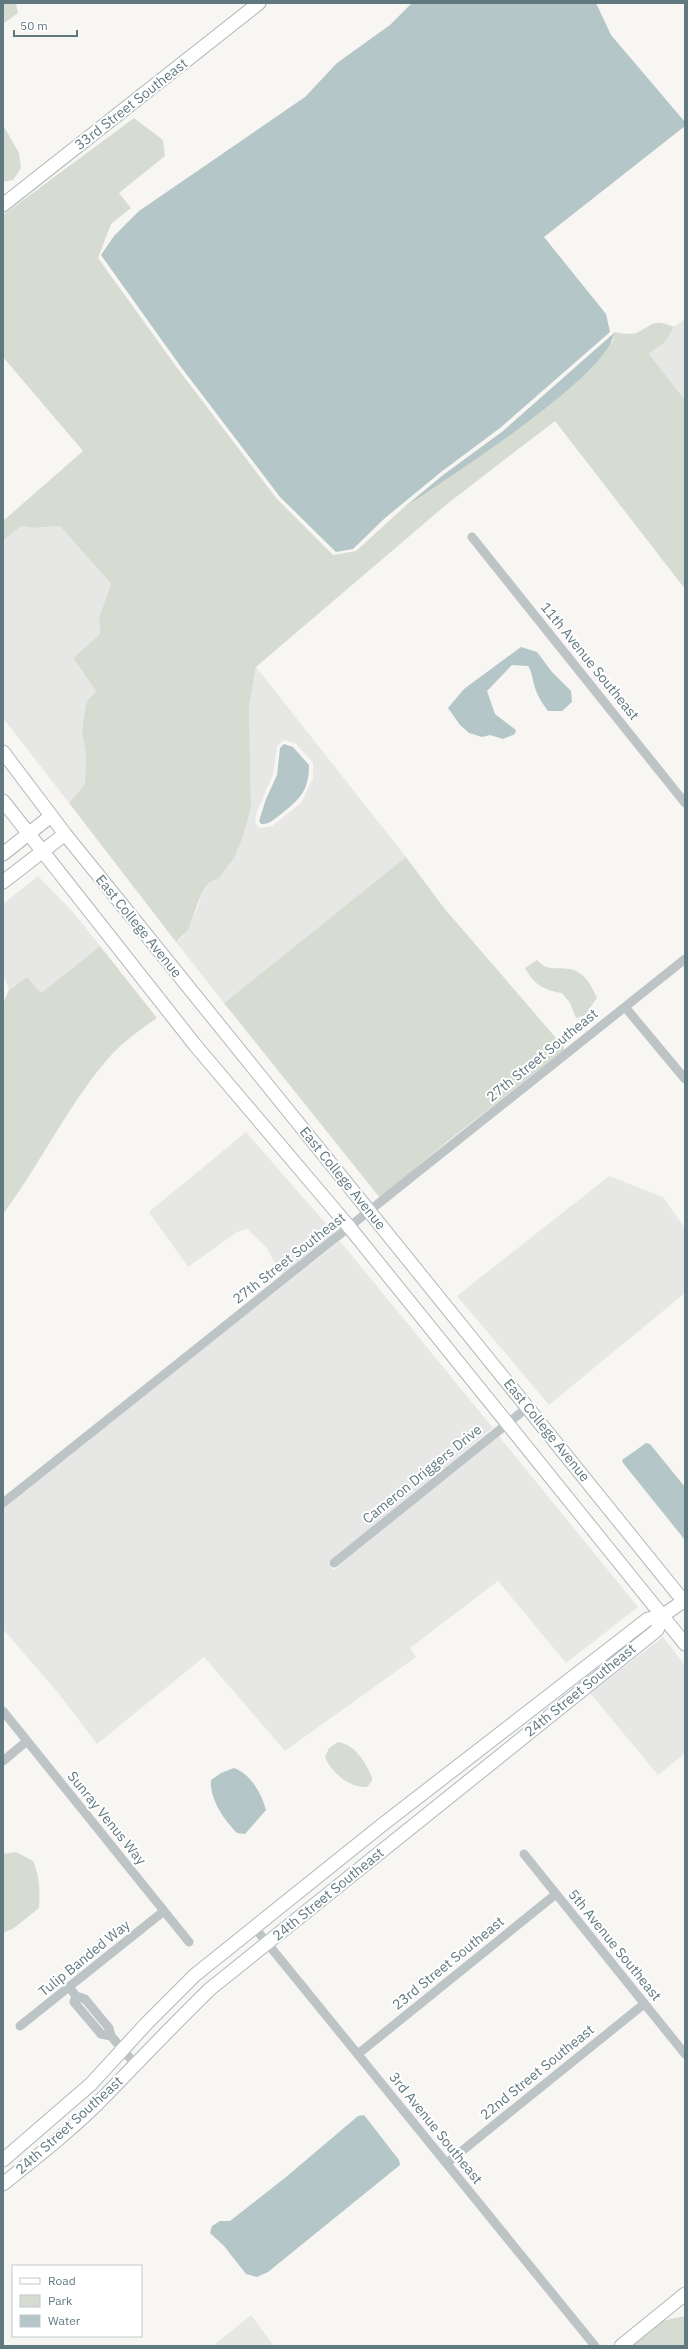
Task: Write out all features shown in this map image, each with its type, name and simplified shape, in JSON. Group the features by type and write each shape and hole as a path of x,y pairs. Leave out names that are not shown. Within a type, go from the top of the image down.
{"street":[{"name":"33rd Street Southeast","path":"3,205 259,3"},
{"name":"11th Avenue Southeast","path":"472,537 685,803"},
{"name":"East College Avenue","path":"3,752 65,834 685,1601"},
{"name":"East College Avenue","path":"3,801 195,1045 350,1228 685,1644"},
{"path":"3,854 51,816"},
{"path":"3,882 65,834"},
{"name":"27th Street Southeast","path":"3,1502 350,1228 685,959"},
{"path":"625,1006 685,1079"},
{"name":"Cameron Driggers Drive","path":"334,1564 528,1407"},
{"name":"24th Street Southeast","path":"3,2160 91,2084 195,1975 382,1825 636,1628 648,1619 662,1616 685,1601"},
{"name":"24th Street Southeast","path":"3,2184 50,2146 104,2097 210,1989 268,1944 657,1630 662,1616"},
{"name":"Sunray Venus Way","path":"3,1711 189,1942"},
{"path":"3,1761 27,1741"},
{"name":"5th Avenue Southeast","path":"524,1854 685,2054"},
{"name":"23rd Street Southeast","path":"358,2054 556,1894"},
{"name":"Tulip Banded Way","path":"20,2026 164,1911"},
{"name":"3rd Avenue Southeast","path":"255,1928 595,2346"},
{"path":"69,1987 76,1996 74,2002 100,2034 111,2036 135,2064"},
{"name":"22nd Street Southeast","path":"447,2163 644,2004"},
{"path":"621,2346 685,2294"}],"shaded area":[{"path":"685,319 685,400 649,354 665,342 674,327"},
{"path":"21,526 34,528 60,526 111,584 99,618 100,634 73,658 96,691 86,702 82,731 86,755 85,784 69,803 3,718 3,541"},
{"path":"256,667 406,857 224,1003 176,942 183,937 198,907 202,892 209,883 219,878 234,858 243,837 251,807 249,706","holes":["284,740 296,744 313,763 313,778 301,803 272,826 259,828 255,822 257,811 273,775 277,746"]},
{"path":"38,876 74,913 100,946 41,993 27,977 9,990 3,973 3,904"},
{"path":"246,1132 335,1234 282,1276 266,1247 247,1229 237,1232 188,1267 149,1212"},
{"path":"609,1176 663,1197 685,1228 685,1293 549,1405 457,1296"},
{"path":"340,1241 493,1428 328,1563 333,1570 498,1435 638,1607 566,1663 498,1581 410,1648 416,1657 285,1751 204,1657 97,1744 59,1694 3,1629 3,1507"},
{"path":"663,1637 685,1665 685,1753 658,1775 590,1693"},
{"path":"251,2315 274,2346 213,2346"}],"green space":[{"path":"3,3 16,3 18,13 3,24"},
{"path":"134,118 163,140 165,156 119,193 131,208 111,224 98,258 178,369 277,499 333,555 356,551 402,509 541,411 613,341 614,332 634,334 657,323 667,324 674,327 665,342 649,354 685,400 685,589 555,421 447,504 256,667 249,706 251,807 243,837 234,858 219,878 209,883 202,892 188,930 176,942 69,803 85,784 86,755 82,731 86,702 96,691 73,658 100,634 99,618 111,584 60,526 34,528 21,526 3,541 3,521 83,451 3,357 3,215"},
{"path":"3,125 19,153 21,168 13,180 3,182"},
{"path":"406,857 444,908 564,1047 564,1050 448,1141 380,1198 224,1003"},
{"path":"100,946 157,1018 124,1043 114,1052 98,1071 3,1214 3,1003 9,990 27,977 41,993"},
{"path":"537,960 544,966 551,968 566,968 582,974 597,998 585,1015 576,1018 570,1003 562,993 540,986 532,979 525,968"},
{"path":"338,1742 355,1750 363,1760 372,1777 372,1781 367,1787 360,1787 347,1782 336,1773 328,1763 325,1757 329,1748"},
{"path":"16,1852 33,1861 39,1884 39,1908 14,1928 3,1933 3,1854"},
{"path":"685,2316 685,2346 628,2346 657,2322"}],"water":[{"path":"412,3 596,3 611,35 685,122 685,126 544,237 606,314 610,332 500,428 441,472 385,518 353,549 336,552 280,497 181,367 101,255 114,236 139,211 305,97 337,63 390,25"},
{"path":"614,333 605,352 585,375 556,400 522,427 402,509 443,475 503,431"},
{"path":"521,647 537,652 552,672 571,691 572,702 562,711 548,711 541,702 528,666 512,665 487,691 495,714 516,730 515,734 503,739 490,735 482,737 469,733 460,725 448,708 464,689"},
{"path":"284,744 293,747 309,765 307,782 302,794 293,804 271,821 266,824 261,824 259,821 266,799 277,775 280,748"},
{"path":"646,1443 650,1444 685,1487 685,1540 623,1463 622,1460"},
{"path":"234,1768 245,1774 250,1779 262,1797 266,1810 245,1834 237,1833 227,1822 218,1808 212,1794 211,1780 221,1773"},
{"path":"364,2115 399,2160 400,2165 268,2272 257,2277 246,2274 224,2246 210,2233 212,2226 220,2221 230,2221 286,2177 358,2116"}]}
